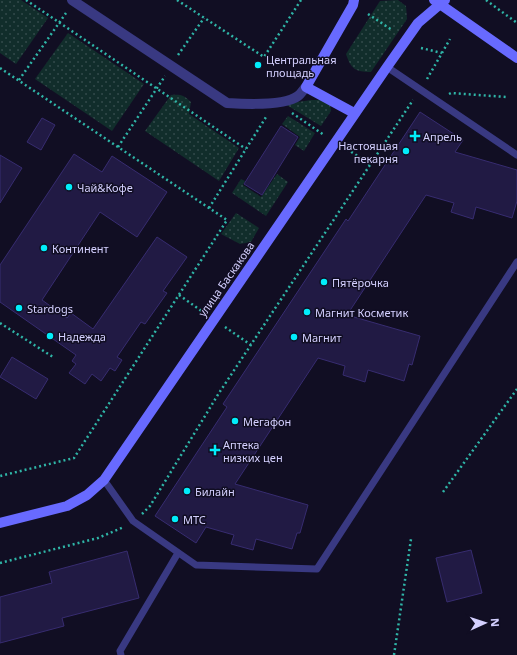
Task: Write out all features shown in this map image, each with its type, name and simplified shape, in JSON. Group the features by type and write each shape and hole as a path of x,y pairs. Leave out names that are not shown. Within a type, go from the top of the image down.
{"street":[{"path":"74,1 227,103 250,104 286,101 297,97 306,87 354,5 354,0"},
{"path":"440,2 517,58"},
{"name":"улица Баскакова","path":"0,523 67,506 87,495 104,480 387,66 418,23 440,2"},
{"path":"306,87 354,113"}],"lane":[{"path":"387,66 517,156"},
{"path":"104,480 133,520 196,565 317,569 517,262"},
{"path":"121,655 120,651 178,553"}],"path":[{"path":"26,0 246,149"},
{"path":"176,0 264,57 301,0"},
{"path":"486,0 517,22"},
{"path":"19,80 74,1"},
{"path":"368,14 392,30"},
{"path":"118,147 204,18"},
{"path":"0,563 98,538 133,520 150,506 219,393 420,89 450,40"},
{"path":"421,48 442,53"},
{"path":"0,68 227,220 74,458 0,476"},
{"path":"441,103 451,93 506,97"},
{"path":"209,208 271,111"},
{"path":"0,323 53,357"},
{"path":"443,492 517,389"},
{"path":"394,655 411,539"}],"green space":[{"path":"0,0 21,0 48,18 16,64 0,53"},
{"path":"398,0 406,6 407,19 371,72 354,69 346,54 380,1"},
{"path":"68,33 144,84 112,131 35,79"},
{"path":"171,95 184,96 191,102 189,114 239,148 219,181 145,131"},
{"path":"321,100 330,104 331,111 321,126 285,104"},
{"path":"288,116 315,133 304,151 295,145 300,137 282,124"},
{"path":"277,174 288,182 266,216 232,193 241,179 245,181 243,185 261,197"},
{"path":"236,213 259,228 251,242 240,244 221,234"}],"building":[{"path":"420,112 463,140 455,152 517,170 517,201 512,218 476,207 473,219 451,212 454,203 426,195 347,315 420,336 412,365 409,364 404,381 368,370 365,382 343,375 345,366 318,358 235,484 308,505 300,533 297,533 292,549 256,539 253,550 231,544 234,535 206,527 196,543 155,516 227,407 223,404 346,219 348,221"},
{"path":"42,118 55,125 41,150 27,142"},
{"path":"281,126 298,137 262,195 244,184"},
{"name":"Континент","path":"74,154 102,172 112,156 167,192 137,237 100,212 42,300 67,318 71,313 93,329 157,237 187,257 163,291 167,293 145,324 141,322 117,357 122,360 115,371 110,368 101,381 92,374 85,384 69,373 76,364 72,361 76,355 0,302 0,265"},
{"path":"0,155 22,168 0,203"},
{"path":"12,357 48,379 36,399 0,377"},
{"path":"471,550 482,593 447,602 436,558"},
{"path":"127,551 139,598 62,618 64,626 0,643 0,597 52,583 49,572"}],"place":[{"name":"Центральная площадь","path":"258,65"},
{"name":"Апрель","path":"415,136"},
{"name":"Настоящая пекарня","path":"406,151"},
{"name":"Чай&Кофе","path":"69,187"},
{"name":"Континент","path":"44,248"},
{"name":"Пятёрочка","path":"324,282"},
{"name":"Stardogs","path":"19,308"},
{"name":"Магнит Косметик","path":"307,312"},
{"name":"Надежда","path":"50,336"},
{"name":"Магнит","path":"294,337"},
{"name":"Мегафон","path":"235,421"},
{"name":"Аптека низких цен","path":"215,450"},
{"name":"Билайн","path":"187,491"},
{"name":"МТС","path":"175,519"}]}
